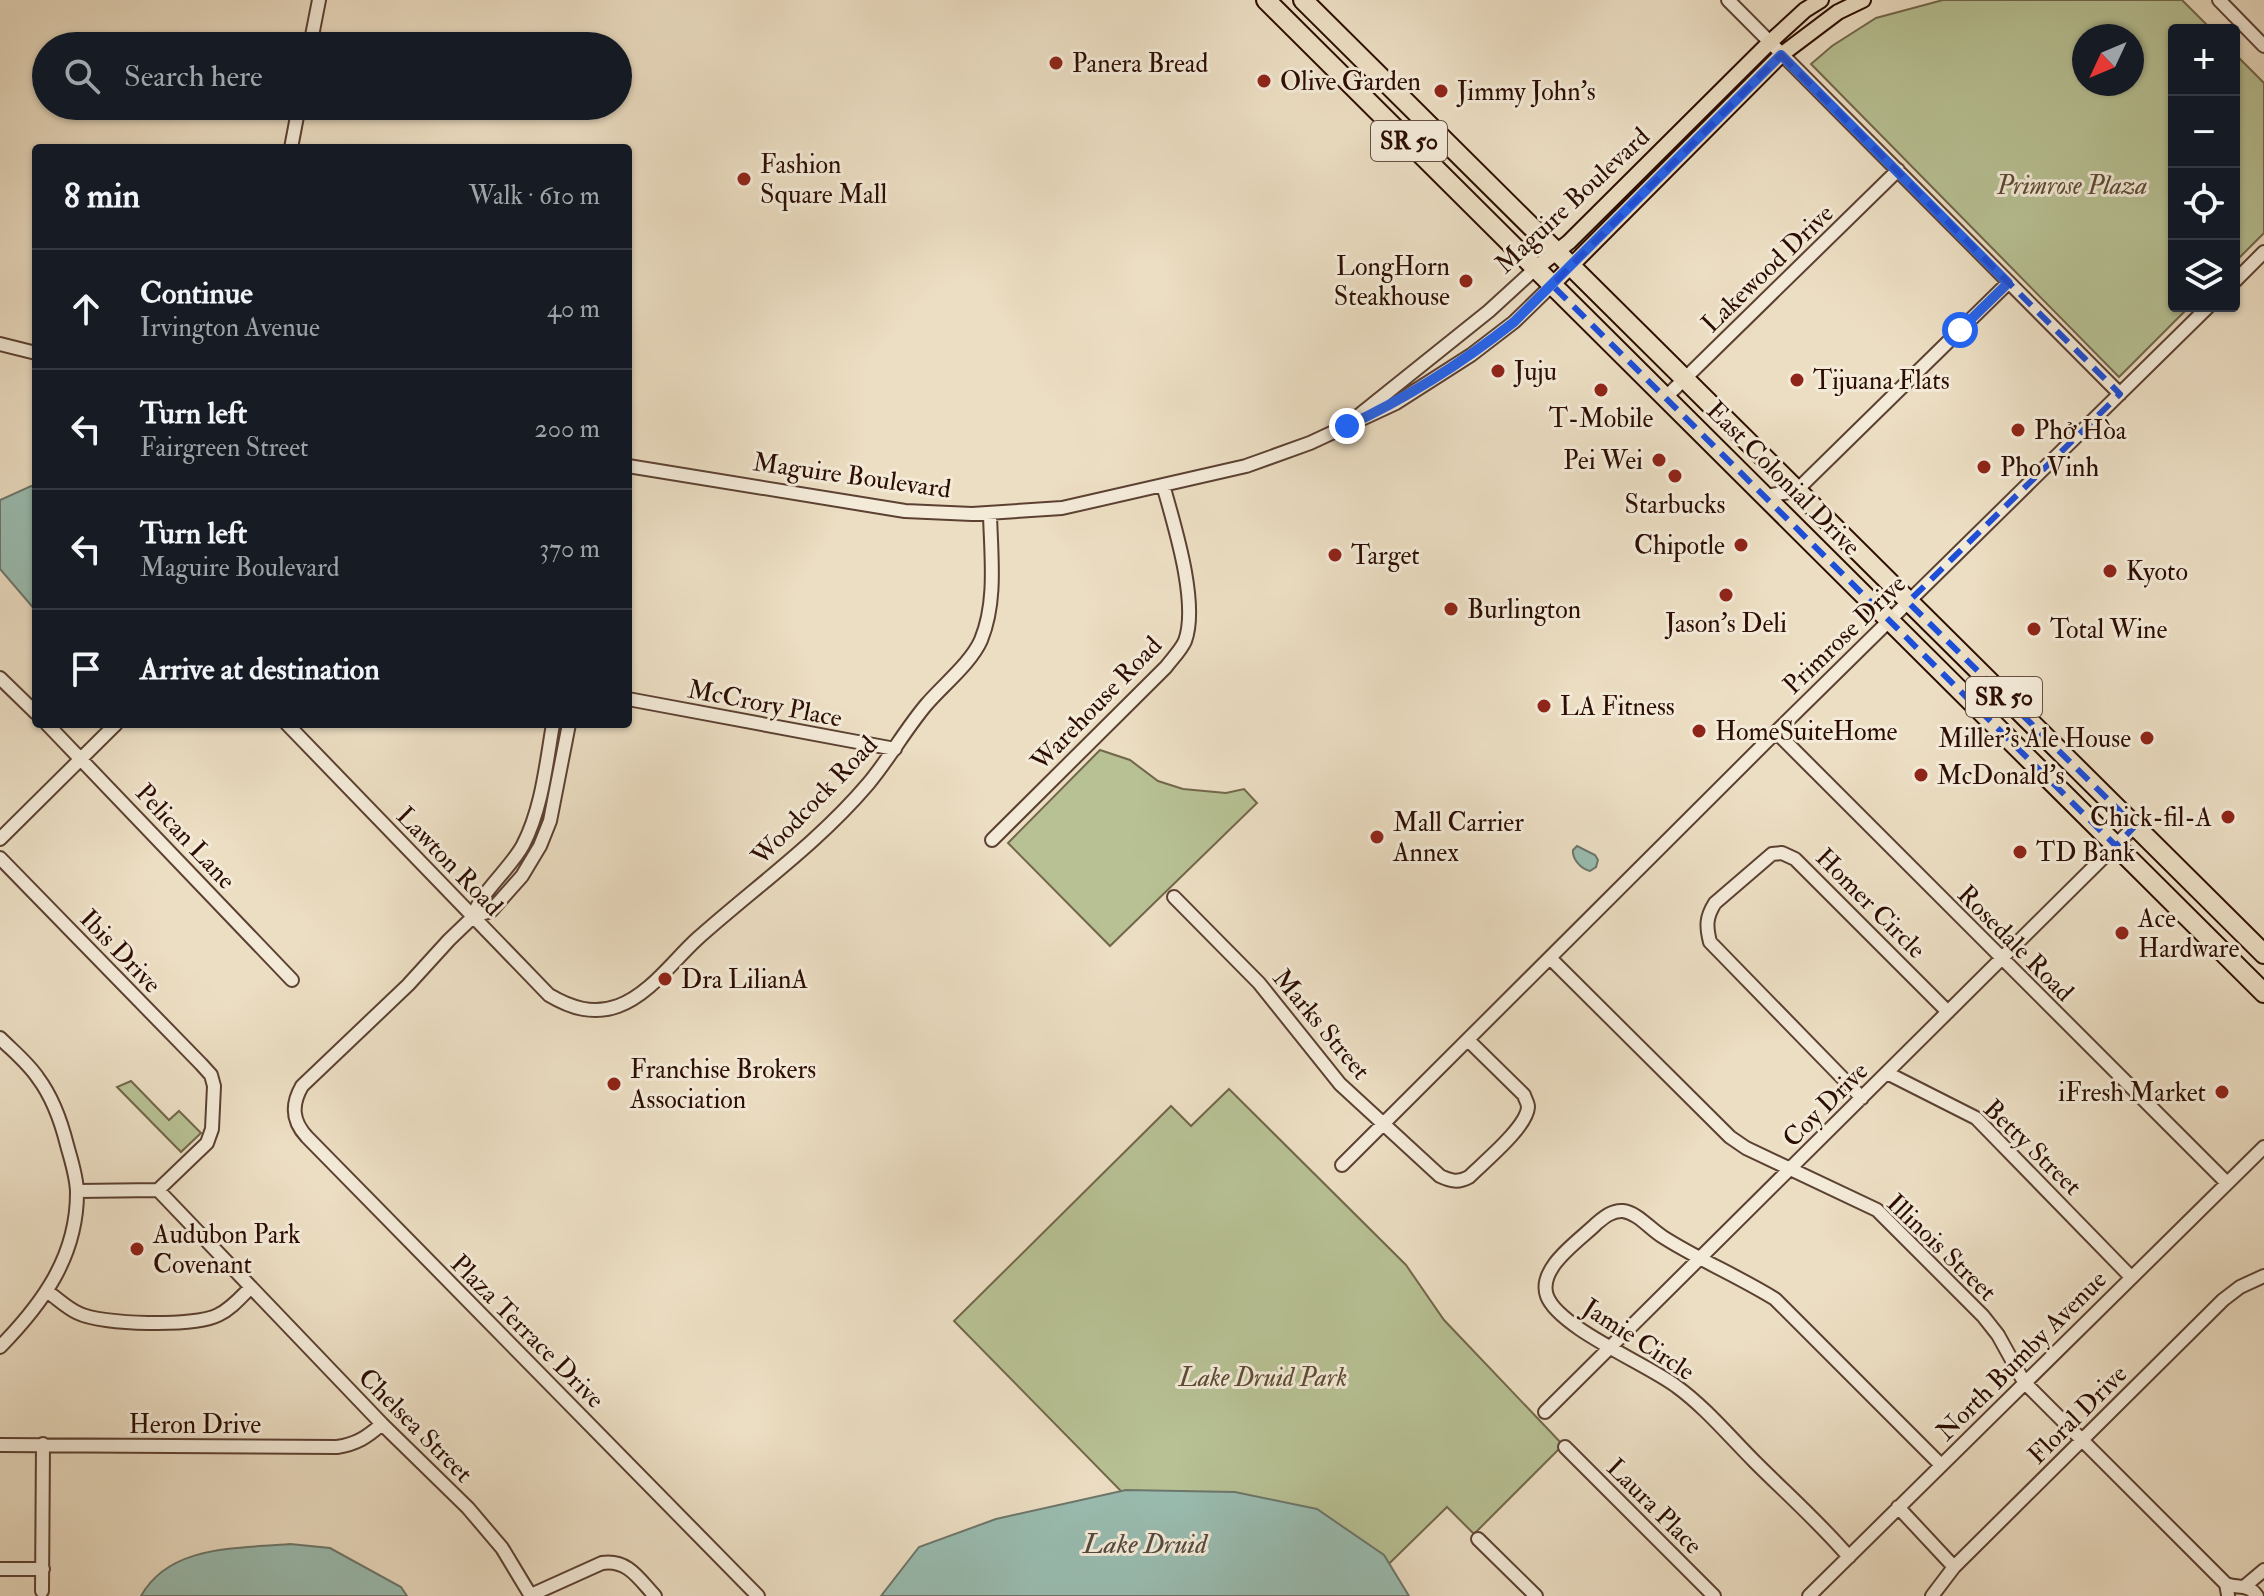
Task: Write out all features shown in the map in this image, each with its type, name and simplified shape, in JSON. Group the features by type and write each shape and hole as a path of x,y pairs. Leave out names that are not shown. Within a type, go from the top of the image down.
{"highway":[{"name":"East Colonial Drive","path":"1266,0 2264,993"},
{"name":"East Colonial Drive","path":"1302,0 2264,954"},
{"path":"1281,15 1307,19 1400,113 1419,116"}],"main road":[{"name":"Maguire Boulevard","path":"1536,268 1555,253 1769,43 1805,10 1821,0"},
{"name":"Maguire Boulevard","path":"1552,285 1781,55 1838,12 1863,0"}],"street":[{"path":"313,32 319,0"},
{"path":"1728,0 2120,394"},
{"path":"2219,0 2264,46"},
{"path":"292,144 296,120"},
{"name":"Lakewood Drive","path":"1666,397 1898,170"},
{"path":"2240,276 2264,252"},
{"name":"Maguire Boulevard","path":"1347,426 1489,311 1536,268"},
{"path":"1765,496 1796,491 2008,283"},
{"name":"Maguire Boulevard","path":"632,467 905,511 990,514 1062,508 1246,466 1310,443 1396,403 1471,355 1514,322 1552,285"},
{"name":"Primrose Drive","path":"1342,1165 2203,312"},
{"path":"0,344 32,352"},
{"name":"Warehouse Road","path":"992,840 1166,667 1184,643 1189,618 1187,587 1163,485"},
{"name":"Woodcock Road","path":"592,1011 617,1006 641,992 694,942 771,879 867,785 924,707 974,652 989,617 992,591 990,514"},
{"path":"0,678 32,709"},
{"name":"McCrory Place","path":"632,700 895,749"},
{"name":"Pelican Lane","path":"51,728 292,980"},
{"path":"0,839 112,728"},
{"name":"Lawton Road","path":"291,728 549,995 574,1007 592,1011"},
{"path":"552,728 539,800 530,829 508,869 478,902 474,916 485,914 496,905 522,876 535,855 552,814 568,728"},
{"name":"Rosedale Road","path":"1776,732 2227,1183"},
{"name":"Coy Drive","path":"1545,1412 2135,826"},
{"name":"Homer Circle","path":"1862,1098 1710,942 1706,927 1715,903 1772,854 1782,853 1795,859 1948,1012"},
{"name":"Ibis Drive","path":"0,858 211,1075 214,1086 212,1129 207,1143 158,1190"},
{"name":"Marks Street","path":"1174,897 1259,983 1340,1084 1440,1176 1450,1181 1469,1177 1519,1127 1528,1105 1524,1095 1468,1040"},
{"name":"Plaza Terrace Drive","path":"474,916 408,985 302,1086 293,1106 295,1118 301,1131 758,1596"},
{"name":"Illinois Street","path":"1551,959 1730,1137 1746,1148 1877,1210 1983,1316 1998,1335 2024,1382 2233,1589 2261,1595"},
{"path":"0,1038 37,1076 54,1103 77,1191 72,1234 48,1292 32,1314 0,1347"},
{"name":"Betty Street","path":"1887,1073 1976,1118 2131,1277"},
{"name":"North Bumby Avenue","path":"1809,1596 2264,1147"},
{"path":"77,1191 158,1190"},
{"name":"Chelsea Street","path":"158,1190 382,1424 468,1508 502,1548 531,1596 602,1563 615,1561 624,1565 655,1596"},
{"name":"Jamie Circle","path":"1700,1260 1650,1229 1638,1217 1623,1211 1604,1217 1557,1262 1545,1285 1548,1297 1557,1310 1610,1348 1675,1385 1697,1404 1849,1557"},
{"path":"1700,1260 1775,1299 1941,1465"},
{"name":"Floral Drive","path":"1932,1596 1954,1567 2223,1300 2240,1287 2264,1276"},
{"path":"48,1292 79,1314 97,1320 138,1323 215,1317 251,1287"},
{"name":"Heron Drive","path":"0,1445 337,1447 354,1445 382,1424"},
{"path":"42,1591 43,1444"},
{"name":"Laura Place","path":"1565,1447 1714,1596"},
{"path":"1898,1507 1954,1567"},
{"path":"1478,1539 1536,1596"},
{"path":"0,1569 43,1569"},
{"path":"2233,1589 2264,1570"}],"highlighted area":[{"path":"1781,55 2120,394 1908,602 2135,826 2116,846 1552,285"}],"green space":[{"name":"Primrose Plaza","path":"1943,0 2182,0 2206,24 2168,24 2168,312 2184,312 2119,377 1811,64 1832,46 1876,18"},
{"path":"2240,59 2264,83 2264,233 2240,257"},
{"path":"1100,750 1130,760 1158,781 1183,789 1226,793 1244,789 1257,803 1110,946 1008,843"},
{"path":"131,1081 169,1120 179,1111 201,1133 181,1152 117,1087"},
{"name":"Lake Druid Park","path":"1229,1089 1406,1265 1444,1320 1563,1445 1474,1534 1447,1507 1356,1596 1224,1596 954,1321 1171,1106 1191,1126"}],"water":[{"path":"32,486 32,606 0,569 0,500"},
{"path":"1577,846 1595,855 1598,860 1596,867 1590,871 1578,863 1573,853"},
{"name":"Lake Druid","path":"1126,1490 1235,1492 1317,1509 1384,1555 1409,1596 881,1596 919,1547 996,1519"},
{"path":"290,1544 330,1548 401,1587 407,1596 141,1596 154,1579 187,1558 228,1549"}],"place":[{"name":"Panera Bread","path":"1056,63"},
{"name":"Olive Garden","path":"1264,81"},
{"name":"Jimmy John's","path":"1441,91"},
{"name":"Fashion Square Mall","path":"744,179"},
{"name":"LongHorn Steakhouse","path":"1466,281"},
{"name":"Juju","path":"1498,371"},
{"name":"Tijuana Flats","path":"1797,380"},
{"name":"T-Mobile","path":"1601,390"},
{"name":"Phở Hòa","path":"2018,430"},
{"name":"Pei Wei","path":"1659,460"},
{"name":"Pho Vinh","path":"1984,467"},
{"name":"Starbucks","path":"1675,476"},
{"name":"Chipotle","path":"1741,545"},
{"name":"Target","path":"1335,555"},
{"name":"Kyoto","path":"2110,571"},
{"name":"Jason's Deli","path":"1726,595"},
{"name":"Burlington","path":"1451,609"},
{"name":"Total Wine","path":"2034,629"},
{"name":"LA Fitness","path":"1544,706"},
{"name":"HomeSuiteHome","path":"1699,731"},
{"name":"Miller's Ale House","path":"2147,738"},
{"name":"McDonald's","path":"1921,775"},
{"name":"Chick-fil-A","path":"2228,817"},
{"name":"Mall Carrier Annex","path":"1377,837"},
{"name":"TD Bank","path":"2020,852"},
{"name":"Ace Hardware","path":"2122,933"},
{"name":"Dra LilianA","path":"665,979"},
{"name":"Franchise Brokers Association","path":"614,1084"},
{"name":"iFresh Market","path":"2222,1092"},
{"name":"Audubon Park Covenant","path":"137,1249"}],"route":[{"path":"1347,426 1396,403 1471,355 1514,322 1781,55 2008,283 1960,330"}]}
